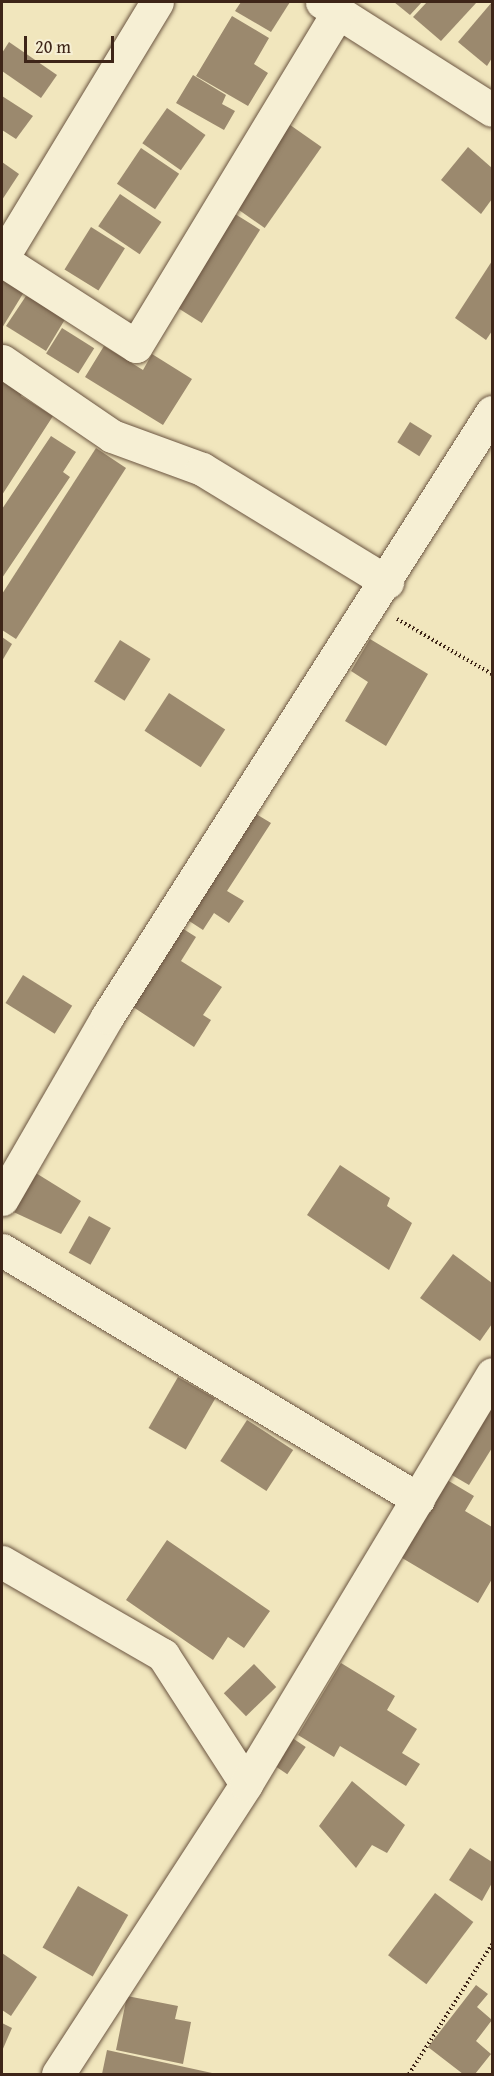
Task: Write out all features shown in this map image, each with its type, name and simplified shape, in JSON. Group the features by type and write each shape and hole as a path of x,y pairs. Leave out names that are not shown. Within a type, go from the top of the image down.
{"street":[{"path":"158,2 2,259 136,346 330,7 492,110"},
{"path":"2,361 112,436 202,469 380,593"},
{"path":"2,1199 107,1017 380,593 492,412"},
{"path":"2,1250 418,1499"},
{"path":"58,2074 246,1784 492,1374"},
{"path":"2,1562 163,1655 246,1784"}],"path":[{"path":"380,593 492,674"},
{"path":"410,2074 492,1944"}],"building":[{"path":"241,2 290,2 271,32 235,11"},
{"path":"394,2 422,2 410,15"},
{"path":"427,2 477,2 441,41 413,17"},
{"path":"492,2 492,58 487,66 458,42"},
{"path":"232,16 269,38 254,64 268,73 248,106 196,76"},
{"path":"9,42 57,75 41,98 2,71 2,53"},
{"path":"193,75 226,95 222,104 235,111 224,130 176,103"},
{"path":"2,96 33,116 16,139 2,130"},
{"path":"167,108 206,135 181,170 142,143"},
{"path":"283,120 322,147 265,228 226,201"},
{"path":"468,147 492,168 492,199 481,214 441,180"},
{"path":"141,148 179,174 155,209 117,184"},
{"path":"2,162 19,174 2,200"},
{"path":"120,194 161,222 140,254 98,226"},
{"path":"227,209 260,230 202,323 169,302"},
{"path":"91,227 125,248 98,291 65,269"},
{"path":"492,261 492,331 486,340 455,318"},
{"path":"2,278 24,292 2,328"},
{"path":"26,296 67,316 46,351 6,326"},
{"path":"62,328 94,348 78,374 46,353"},
{"path":"104,346 143,370 152,354 192,379 163,425 85,377"},
{"path":"2,368 28,385 21,396 53,416 2,495"},
{"path":"410,422 432,436 419,456 397,442"},
{"path":"51,436 76,452 63,472 70,477 2,578 2,509"},
{"path":"96,448 126,468 16,639 2,630 2,594"},
{"path":"2,637 12,644 2,661"},
{"path":"370,639 428,674 386,746 345,721 368,682 351,671"},
{"path":"120,640 151,659 125,701 94,682"},
{"path":"169,693 225,729 201,767 144,731"},
{"path":"248,809 271,823 227,891 244,901 229,923 214,913 203,930 180,915"},
{"path":"174,923 196,937 181,961 222,987 203,1015 211,1020 194,1047 124,1001"},
{"path":"23,975 72,1006 55,1034 6,1003"},
{"path":"340,1165 390,1198 387,1206 412,1223 389,1270 307,1215"},
{"path":"31,1170 81,1201 61,1234 7,1209"},
{"path":"89,1216 111,1228 91,1265 69,1253"},
{"path":"453,1254 492,1283 492,1324 480,1341 420,1298"},
{"path":"178,1377 215,1398 186,1450 148,1428"},
{"path":"492,1387 492,1448 469,1485 445,1471"},
{"path":"247,1420 293,1450 266,1491 220,1461"},
{"path":"437,1474 474,1496 465,1511 492,1527 492,1579 478,1603 392,1552"},
{"path":"167,1540 270,1611 244,1648 228,1637 213,1660 126,1600"},
{"path":"341,1663 395,1696 387,1710 417,1729 402,1753 420,1764 406,1786 340,1746 334,1757 298,1735"},
{"path":"254,1664 276,1687 246,1716 224,1693"},
{"path":"285,1733 306,1747 287,1774 267,1760"},
{"path":"352,1781 405,1825 387,1853 372,1845 356,1868 319,1826"},
{"path":"470,1848 492,1862 492,1883 482,1901 449,1880"},
{"path":"78,1886 128,1915 93,1976 42,1947"},
{"path":"435,1893 473,1922 426,1984 388,1955"},
{"path":"2,1953 37,1977 11,2016 2,2010"},
{"path":"476,1985 488,1994 477,2007 492,2020 476,2041 491,2054 475,2074 463,2074 428,2047"},
{"path":"127,1996 178,2006 175,2019 191,2022 183,2064 116,2050"},
{"path":"2,2023 12,2028 2,2051"},
{"path":"107,2050 212,2073 102,2074"}]}
